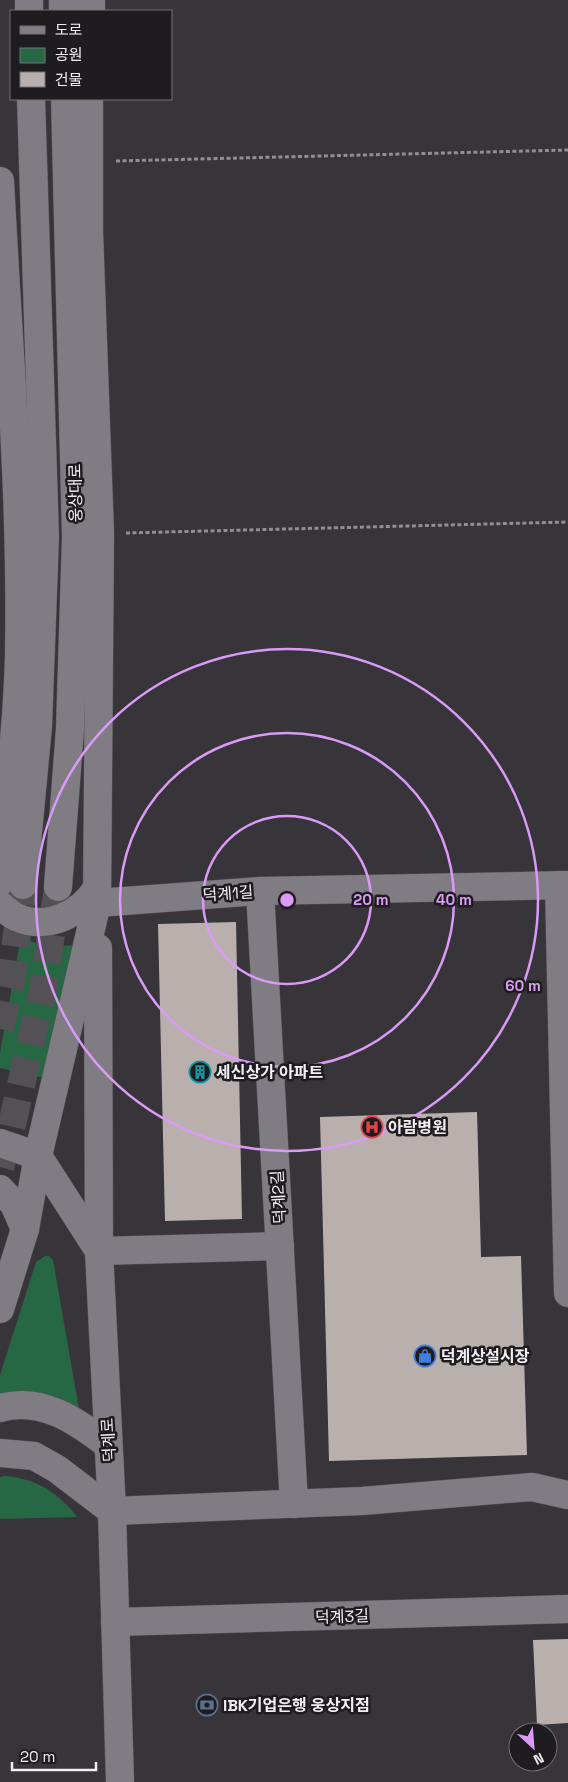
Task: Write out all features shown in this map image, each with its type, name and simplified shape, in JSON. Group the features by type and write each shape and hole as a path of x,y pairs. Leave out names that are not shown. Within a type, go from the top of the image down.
{"main road":[{"name":"웅상대로","path":"11,883 38,726 45,538 32,100"},
{"name":"웅상대로","path":"58,887 70,729 76,537 65,100"},
{"path":"0,1309 25,1229 38,1156 97,896 100,534 89,231 89,100"},
{"path":"0,181 19,532 19,658 10,783 11,883"},
{"path":"563,885 568,1293"},
{"name":"덕계1길","path":"97,896 563,885"},
{"name":"덕계2길","path":"260,891 294,1504"},
{"path":"0,905 16,917 45,921 62,918 97,896"},
{"name":"덕계로","path":"97,896 99,1251 112,1512 120,1782"},
{"path":"0,1143 38,1156 99,1251 280,1246"},
{"path":"0,1188 14,1204 25,1229"},
{"path":"0,1408 14,1404 55,1411 84,1426 108,1445"},
{"path":"0,1453 34,1456 57,1469 112,1512 362,1501 532,1487 568,1495"},
{"name":"덕계3길","path":"115,1622 568,1609"}],"path":[{"path":"88,161 568,150"},
{"path":"100,534 568,522"}],"green space":[{"path":"21,937 46,945 73,945 45,1078 0,1068 0,1053"},
{"path":"45,1256 49,1256 53,1260 79,1409 0,1397 0,1375 36,1262"},
{"path":"0,1477 16,1477 46,1488 70,1508 77,1517 0,1519"}],"building":[{"name":"세신상가 아파트","path":"236,922 242,1219 165,1221 158,924"},
{"name":"덕계상설시장","path":"477,1112 481,1257 521,1256 527,1455 329,1461 320,1117"},
{"path":"568,1639 568,1723 537,1722 533,1640"}],"tunnel":[{"path":"0,1029 11,981 23,885"},
{"path":"0,1167 11,1129 43,989 58,887"}],"place":[{"name":"세신상가 아파트","path":"200,1072"},
{"name":"아람병원","path":"372,1127"},
{"name":"덕계상설시장","path":"425,1356"},
{"name":"IBK기업은행 웅상지점","path":"207,1705"}]}
